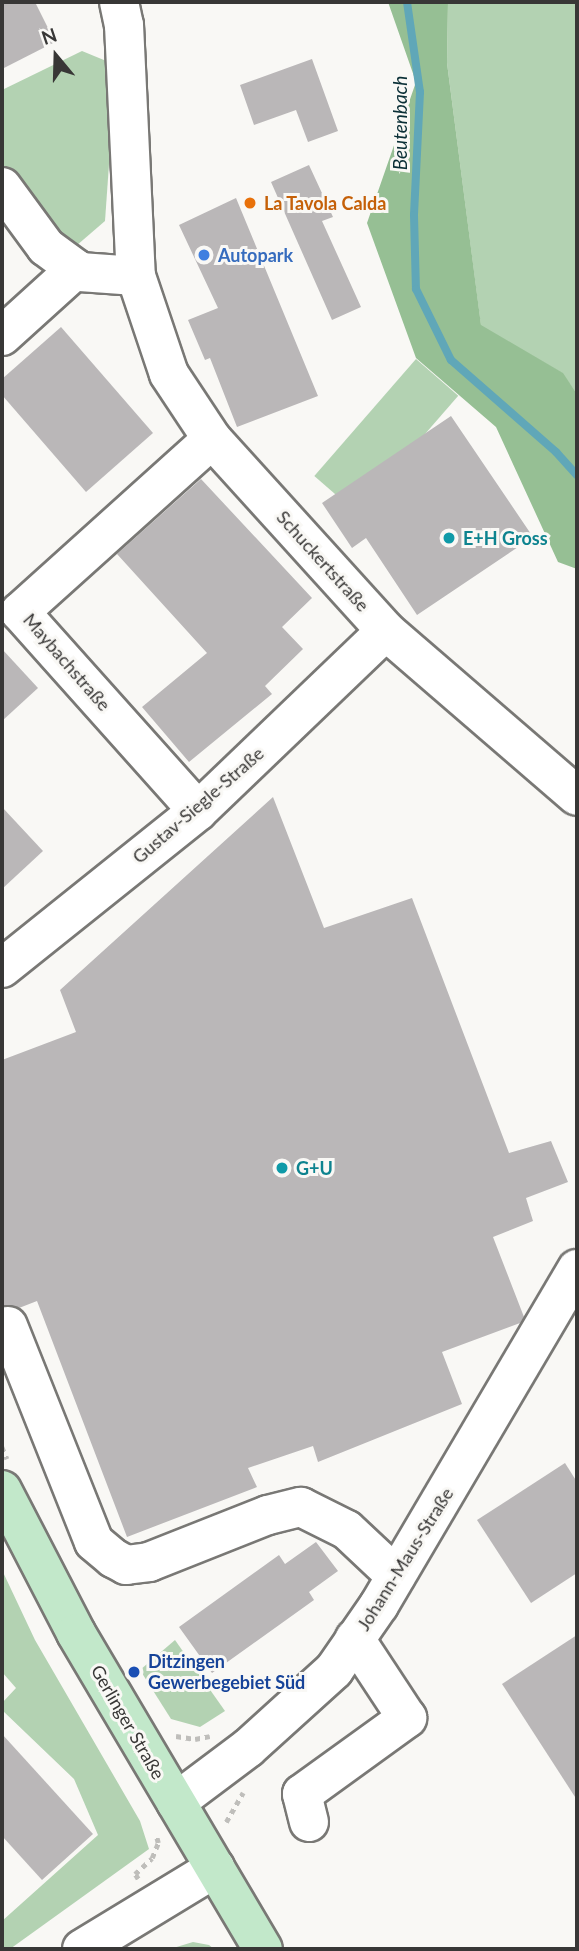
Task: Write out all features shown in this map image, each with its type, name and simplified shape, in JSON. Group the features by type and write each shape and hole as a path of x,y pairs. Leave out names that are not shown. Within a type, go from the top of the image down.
{"main road":[{"name":"Gerlinger Straße","path":"2,1490 166,1816 215,1868 263,1949"}],"street":[{"name":"Schuckertstraße","path":"119,2 124,24 136,276 169,374 212,439 386,631 577,796"},
{"path":"2,187 46,247 80,272 136,276"},
{"path":"2,336 76,269"},
{"name":"Maybachstraße","path":"198,811 20,612 212,439"},
{"name":"Gustav-Siegle-Straße","path":"2,968 198,811 386,631"},
{"name":"Johann-Maus-Straße","path":"166,1816 334,1670 397,1576 572,1292"},
{"path":"8,1326 94,1542 113,1558 126,1565 149,1562 268,1515 301,1507 347,1530 397,1576"},
{"path":"309,1822 302,1794 407,1718 355,1639"},
{"path":"82,1949 215,1868"}],"path":[{"path":"155,1906 135,1874 152,1858 166,1816"}],"green space":[{"path":"388,2 448,2 447,63 481,325 563,373 577,394 577,569 558,562 496,427 416,358 367,223 416,82"},
{"path":"448,2 577,2 577,394 562,373 481,326 447,63"},
{"path":"82,51 116,65 105,221 76,246 50,226 2,167 2,90"},
{"path":"416,359 458,396 357,513 314,476"},
{"path":"2,1570 35,1640 140,1821 149,1849 10,1949 2,1949 2,1921 98,1835 74,1779 2,1710 2,1703 16,1688 2,1672"},
{"path":"175,1640 225,1711 200,1727 171,1719 140,1670"},
{"path":"193,1942 209,1945 214,1949 170,1949"}],"building":[{"path":"2,2 35,2 55,42 2,69"},
{"path":"312,59 338,131 308,142 296,110 254,125 240,85"},
{"path":"309,165 333,217 322,221 361,307 332,320 271,182"},
{"path":"236,198 318,396 237,427 210,358 205,360 188,320 218,308 179,225"},
{"path":"61,327 153,433 86,492 2,395 2,379"},
{"name":"E+H Gross","path":"451,416 533,537 417,615 366,538 352,548 322,503"},
{"path":"201,479 312,598 282,627 303,649 265,686 272,694 189,762 142,707 207,653 117,554"},
{"path":"2,649 38,688 2,721"},
{"name":"G+U","path":"273,797 324,928 412,898 509,1153 551,1141 568,1182 526,1198 533,1221 493,1237 524,1317 520,1323 442,1352 462,1404 318,1462 313,1446 248,1468 257,1487 127,1537 37,1301 19,1308 2,1305 2,1060 76,1032 60,990"},
{"path":"2,807 43,851 2,889"},
{"path":"565,1463 577,1482 577,1573 531,1603 477,1520"},
{"path":"316,1542 338,1571 309,1592 314,1600 212,1673 179,1627 279,1555 285,1564"},
{"path":"577,1635 577,1800 502,1684"},
{"path":"2,1734 93,1834 42,1880 2,1836"}],"waterway":[{"name":"Beutenbach","path":"407,2 420,92 414,215 416,289 451,360 556,452 577,475"}],"place":[{"name":"La Tavola Calda","path":"250,203"},
{"name":"Autopark","path":"204,255"},
{"name":"E+H Gross","path":"449,538"},
{"name":"G+U","path":"282,1168"},
{"name":"Ditzingen Gewerbegebiet Süd","path":"134,1672"}]}
